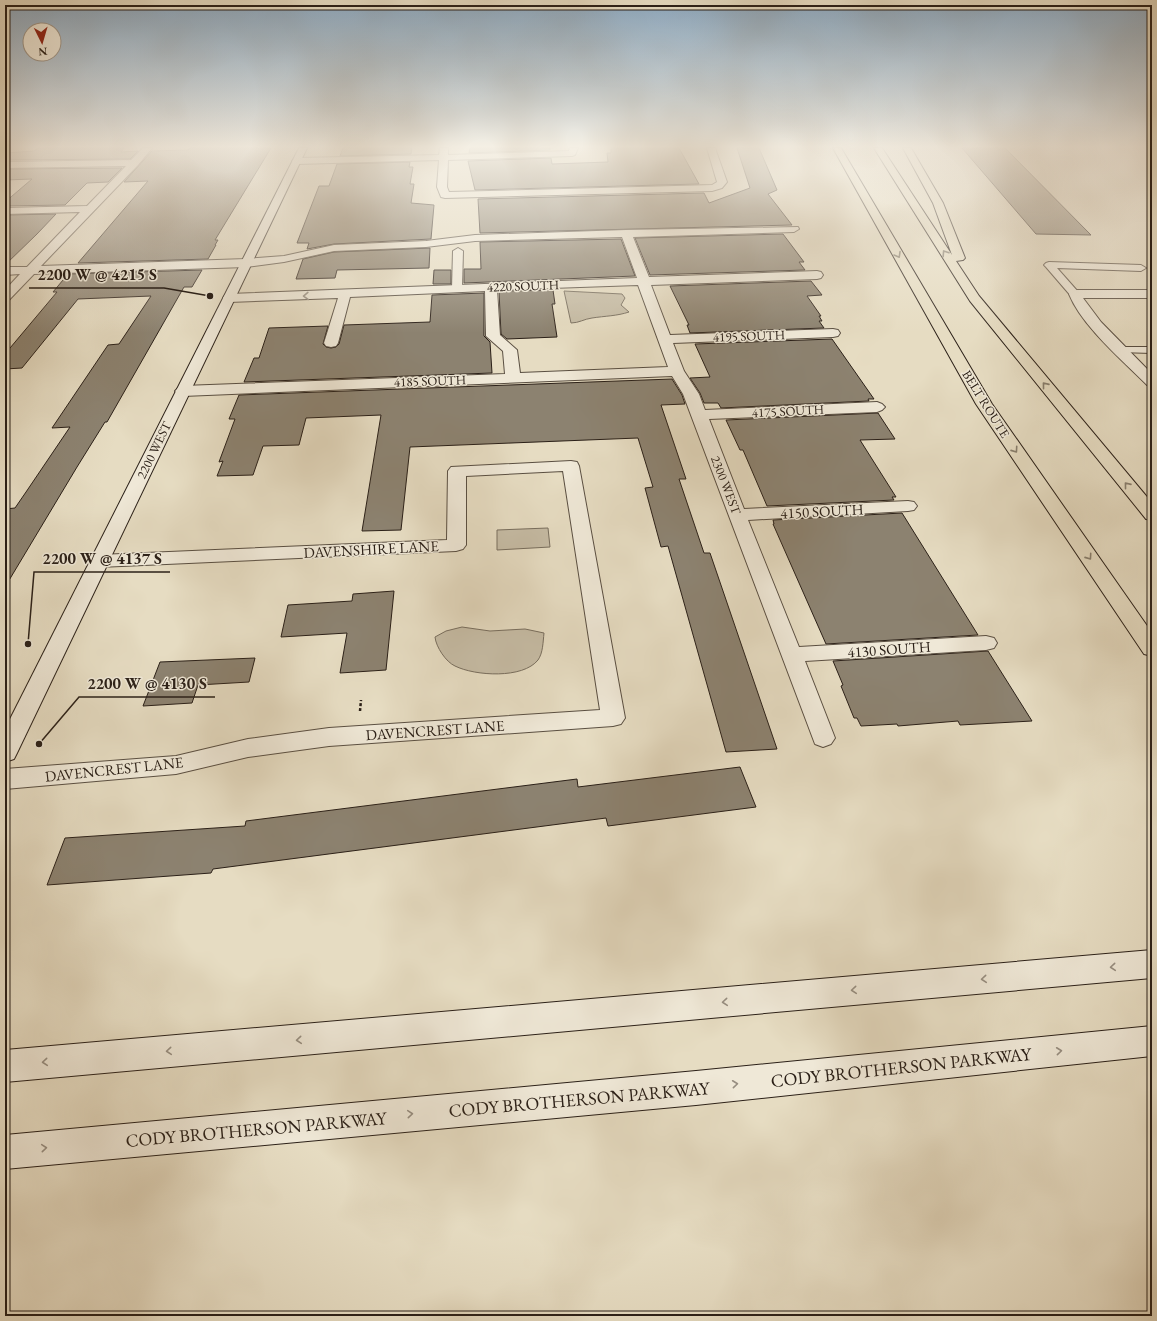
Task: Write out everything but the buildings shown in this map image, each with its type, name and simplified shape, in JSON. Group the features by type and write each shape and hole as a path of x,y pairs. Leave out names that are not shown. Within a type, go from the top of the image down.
{"highway":[{"name":"BELT ROUTE","path":"872,210 984,404 1152,649"},
{"path":"917,210 974,298 1152,515"},
{"path":"941,210 974,298"}],"street":[{"path":"5,211 63,210"},
{"path":"5,297 89,210"},
{"name":"2200 WEST","path":"5,753 183,390 229,307 246,263 272,210"},
{"path":"5,270 246,263 284,259 334,248 426,244 475,238 794,228"},
{"name":"2300 WEST","path":"626,233 677,371 691,394 823,738"},
{"name":"4220 SOUTH","path":"229,307 345,294 457,288 817,275"},
{"path":"491,287 493,336 510,350 513,377"},
{"path":"331,343 345,294"},
{"path":"1152,294 1075,294 1076,299 1086,313 1152,382"},
{"path":"326,309 341,308"},
{"name":"4195 SOUTH","path":"665,339 833,333"},
{"name":"4185 SOUTH","path":"183,390 677,371"},
{"name":"4175 SOUTH","path":"699,415 877,407"},
{"name":"DAVENSHIRE LANE","path":"99,561 456,545 457,471 571,466"},
{"name":"DAVENCREST LANE","path":"5,779 176,764 248,748 329,737 613,718 571,466"},
{"name":"4150 SOUTH","path":"737,515 908,506"},
{"name":"4130 SOUTH","path":"791,655 986,643"},
{"path":"5,1066 1152,964"},
{"name":"CODY BROTHERSON PARKWAY","path":"5,1152 696,1088 1152,1041"}],"lane":[{"path":"457,288 458,251"},
{"path":"1075,294 1049,265 1141,268"},
{"path":"1122,350 1152,350"}],"shaded area":[{"path":"564,291 622,294 625,298 621,305 629,312 571,323"},
{"path":"548,528 550,547 497,550 497,530"},
{"path":"462,627 490,631 525,629 544,633 541,654 538,660 531,666 510,673 486,674 455,666 445,658 439,650 435,637 446,631"}],"place":[{"name":"2200 W @ 4215 S","path":"210,296"},
{"name":"2200 W @ 4137 S","path":"28,644"},
{"name":"2200 W @ 4130 S","path":"39,744"}]}
